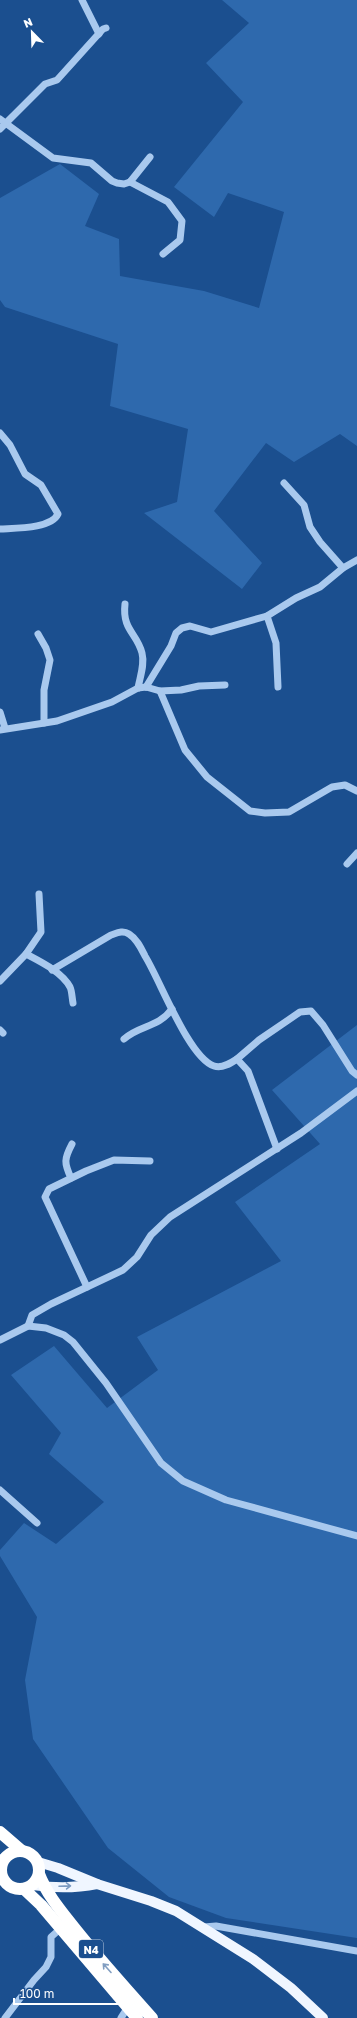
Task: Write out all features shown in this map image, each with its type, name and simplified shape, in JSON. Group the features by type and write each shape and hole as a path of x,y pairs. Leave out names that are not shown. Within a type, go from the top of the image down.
{"highway":[{"path":"0,1832 22,1851 32,1854 38,1868 34,1887"},
{"name":"N4","path":"22,1851 16,1851 2,1859 2,1881 11,1887 34,1887 152,2018"},
{"name":"N4","path":"34,1887 41,1906 138,2018"}],"main road":[{"path":"38,1868 58,1868 97,1884 151,1901 176,1911 204,1927 260,1964 291,1988 323,2018"},
{"path":"34,1887 87,1886 97,1884"}],"street":[{"path":"82,0 99,34"},
{"path":"106,28 103,29 57,80 45,84 2,124 53,158 91,162 112,180 124,184 130,182 150,157"},
{"path":"130,182 168,202 182,221 180,240 163,254"},
{"path":"0,433 10,445 25,474 41,485 58,514 55,519 42,525 0,529"},
{"path":"284,484 304,505 313,532 343,568"},
{"path":"146,687 171,646 176,633 182,628 190,626 211,632 267,616 296,598 320,587 343,568 357,561"},
{"path":"125,604 123,616 128,628 139,645 142,655 142,667 138,688"},
{"path":"267,616 276,643 278,687"},
{"path":"38,634 46,648 50,660 44,690 44,723"},
{"path":"0,712 2,729 57,721 112,702 138,688 146,687 160,691 181,690 199,686 225,685"},
{"path":"160,691 185,750 207,777 250,810 264,813 289,812 332,787 345,785 357,791"},
{"path":"348,864 357,853"},
{"path":"0,981 26,954 41,932 39,894"},
{"path":"52,970 111,935 120,932 128,933 137,942 151,965 172,1009 198,1054 215,1067 223,1067 237,1059 259,1040 300,1012 311,1011 323,1025 352,1071 357,1075"},
{"path":"26,954 52,970 70,988 73,1003"},
{"path":"124,1039 129,1035 160,1021 172,1009"},
{"path":"237,1059 248,1071 277,1149"},
{"path":"28,1326 32,1315 123,1270 137,1257 151,1235 170,1217 277,1149 357,1091"},
{"path":"71,1178 65,1166 66,1156 72,1144"},
{"path":"87,1287 45,1197 49,1189 114,1160 150,1161"},
{"path":"0,1340 28,1326 46,1328 64,1335 73,1342 106,1383 161,1463 183,1481 226,1500 357,1536"},
{"path":"0,1490 37,1523"},
{"path":"204,1927 216,1926 357,1951"},
{"path":"5,2018 34,1980 46,1967 51,1957 51,1937 60,1929"},
{"path":"121,2018 128,2007"}],"shaded area":[{"path":"222,0 357,0 357,446 340,434 294,462 266,443 214,511 262,563 242,589 144,513 177,502 188,429 110,406 118,344 5,307 0,300 0,198 60,164 99,194 85,226 119,239 120,276 204,291 259,308 284,212 228,193 214,217 174,187 243,102 206,63 249,23"},
{"path":"357,1025 357,1938 226,1918 169,1897 108,1848 33,1739 25,1680 37,1617 0,1556 0,1550 24,1523 56,1544 104,1502 49,1454 61,1433 11,1375 54,1346 107,1408 158,1370 137,1337 281,1261 235,1202 320,1144 272,1090"}]}
